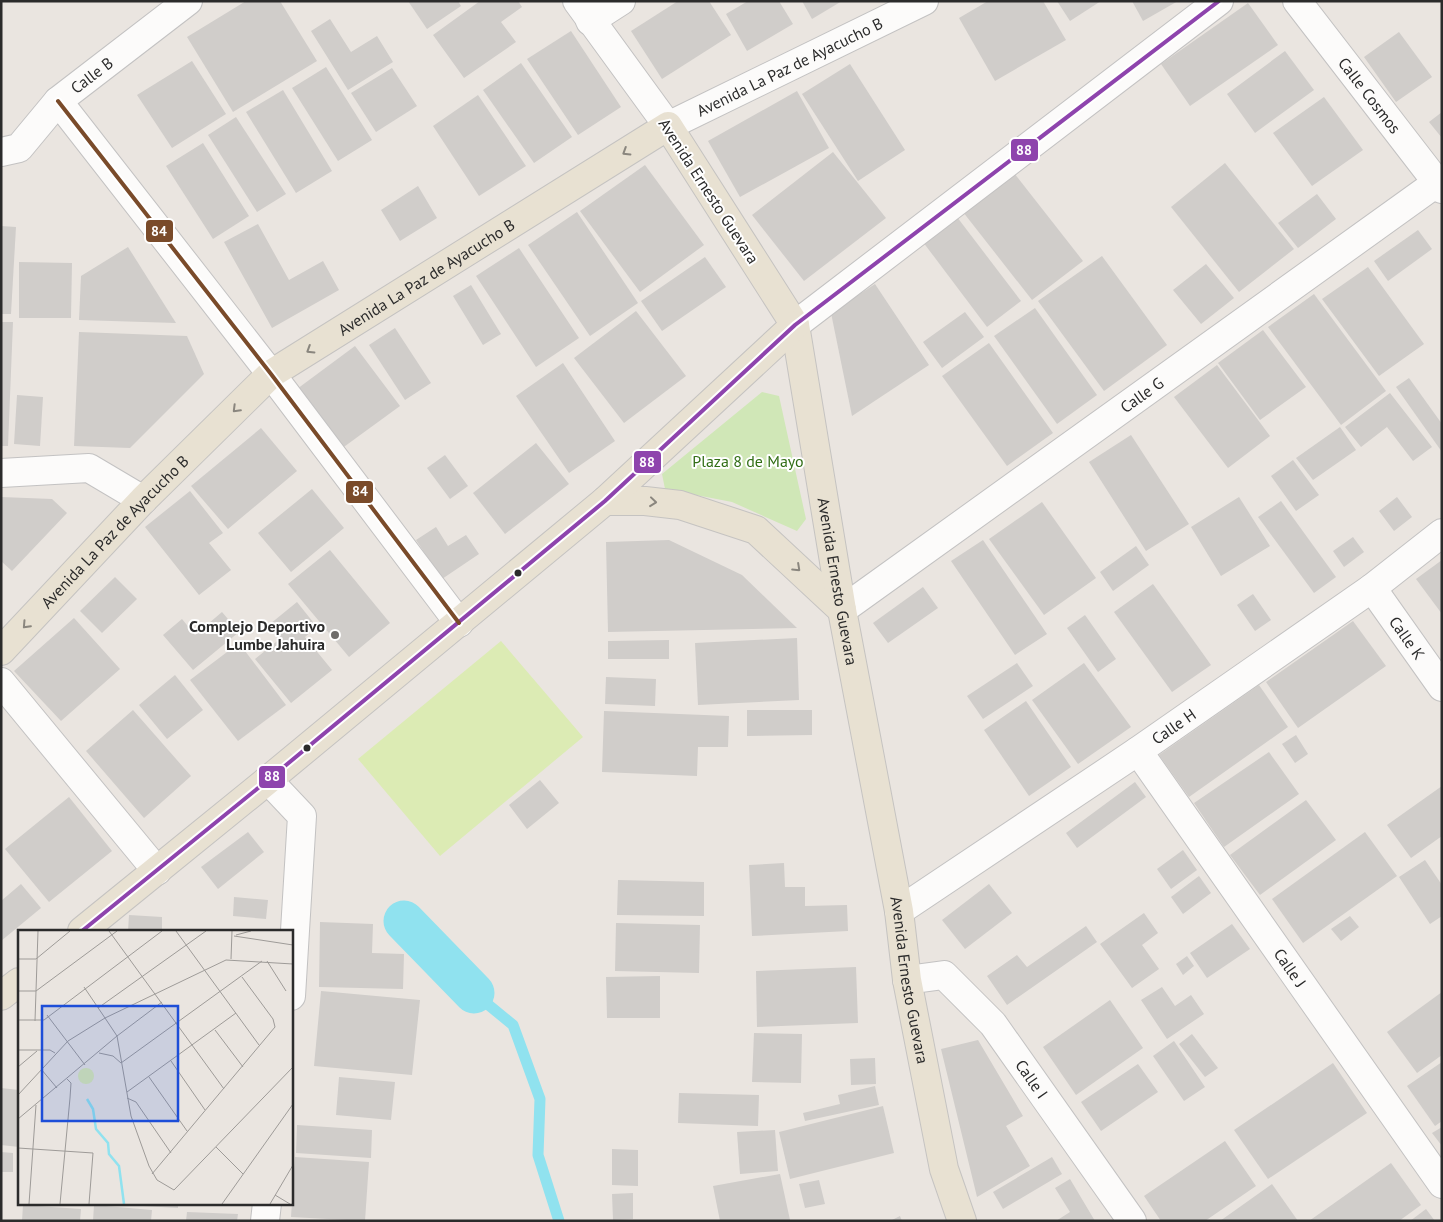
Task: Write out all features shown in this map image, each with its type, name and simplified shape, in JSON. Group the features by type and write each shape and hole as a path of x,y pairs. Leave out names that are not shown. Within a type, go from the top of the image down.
{"main road":[{"name":"Avenida Ernesto Guevara","path":"668,126 795,325 842,610 899,911 907,980 944,1169 962,1221"},
{"name":"Avenida La Paz de Ayacucho B","path":"1,651 143,500 271,374 668,126"},
{"path":"83,930 605,501 795,325"},
{"path":"605,501 645,501 680,505 756,530 842,610"},
{"path":"1,996 18,983"}],"street":[{"name":"Calle B","path":"1,152 19,148 58,101 188,1"},
{"path":"584,11 621,1"},
{"name":"Avenida La Paz de Ayacucho B","path":"668,126 924,1"},
{"path":"795,325 1219,1"},
{"name":"Calle Cosmos","path":"1298,1 1440,183"},
{"name":"Avenida Ernesto Guevara","path":"584,11 668,126"},
{"path":"58,101 271,374 459,622"},
{"name":"Calle G","path":"842,610 1440,183"},
{"path":"1,473 89,468 143,500"},
{"name":"Calle H","path":"899,911 1138,751 1372,588 1442,534"},
{"name":"Calle K","path":"1372,588 1442,687"},
{"path":"1,682 157,871"},
{"name":"Calle J","path":"1138,751 1442,1184"},
{"path":"268,780 302,816 292,980"},
{"name":"Calle I","path":"907,980 944,975 993,1024 1132,1221"},
{"path":"265,1221 267,1204"}],"green space":[{"name":"Plaza 8 de Mayo","path":"762,392 779,396 806,519 797,531 732,502 665,489 662,474"},
{"path":"501,641 583,737 440,856 358,759"}],"building":[{"path":"246,1 280,1 317,61 233,112 187,37"},
{"path":"408,1 458,1 461,6 427,29"},
{"path":"480,1 518,1 522,7 501,22 516,42 464,78 433,35"},
{"path":"678,1 709,1 731,35 662,79 631,31"},
{"path":"748,1 779,1 793,24 747,51 726,14"},
{"path":"802,1 842,1 812,19"},
{"path":"988,1 1043,1 1066,40 995,81 959,18"},
{"path":"1057,1 1101,1 1070,21"},
{"path":"1132,1 1178,1 1143,21"},
{"path":"1248,3 1278,45 1190,106 1161,64"},
{"path":"330,19 351,52 377,36 393,62 348,90 311,31"},
{"path":"571,31 621,107 578,135 527,59"},
{"path":"1399,32 1432,77 1396,102 1364,57"},
{"path":"1285,51 1314,90 1255,133 1227,94"},
{"path":"192,61 226,114 172,148 137,95"},
{"path":"521,63 572,137 534,163 483,90"},
{"path":"850,64 905,150 858,181 802,94"},
{"path":"326,67 372,140 338,161 292,88"},
{"path":"392,68 417,106 376,132 351,93"},
{"path":"283,90 332,171 296,193 246,112"},
{"path":"797,91 829,148 740,197 708,141"},
{"path":"478,95 526,166 479,196 433,126"},
{"path":"1324,97 1363,150 1312,186 1273,133"},
{"path":"1442,112 1442,138 1429,122"},
{"path":"236,117 286,194 257,212 208,135"},
{"path":"203,143 249,216 213,239 166,166"},
{"path":"833,152 886,218 804,281 752,215"},
{"path":"1225,163 1294,249 1239,292 1171,207"},
{"path":"645,165 704,245 640,292 580,211"},
{"path":"1014,173 1083,261 1032,300 963,212"},
{"path":"418,186 437,218 400,241 381,210"},
{"path":"1317,194 1336,219 1298,248 1278,223"},
{"path":"577,212 638,303 590,336 528,245"},
{"path":"957,217 1021,301 987,327 923,242"},
{"path":"258,224 289,280 323,261 339,290 272,328 224,242"},
{"path":"1,226 16,227 11,314 1,314"},
{"path":"1418,230 1432,249 1388,281 1374,261"},
{"path":"128,247 176,323 79,320 81,276"},
{"path":"519,248 579,338 536,367 476,276"},
{"path":"1102,256 1167,345 1104,391 1038,301"},
{"path":"705,257 726,287 662,331 641,301"},
{"path":"19,262 72,263 71,318 19,318"},
{"path":"1206,264 1234,298 1201,324 1173,290"},
{"path":"1368,267 1424,344 1379,376 1322,299"},
{"path":"875,284 929,365 852,416 831,313"},
{"path":"471,285 501,334 483,345 453,296"},
{"path":"1314,294 1386,391 1341,425 1268,327"},
{"path":"1035,308 1097,395 1057,424 994,336"},
{"path":"636,311 686,376 624,423 574,358"},
{"path":"965,312 984,337 942,368 923,342"},
{"path":"1,322 13,322 8,446 1,446"},
{"path":"395,328 431,383 405,400 369,345"},
{"path":"1263,330 1306,387 1260,420 1218,363"},
{"path":"79,332 187,336 204,374 130,448 74,446"},
{"path":"989,343 1053,433 1007,466 942,376"},
{"path":"355,346 400,406 341,449 297,389"},
{"path":"563,363 615,441 569,473 516,396"},
{"path":"1217,365 1270,436 1228,468 1174,397"},
{"path":"1409,378 1442,424 1442,452 1396,387"},
{"path":"1390,393 1432,447 1413,461 1387,427 1361,447 1345,427"},
{"path":"17,395 43,397 40,446 14,444"},
{"path":"1340,427 1356,450 1313,480 1296,458"},
{"path":"261,428 297,471 228,529 191,486"},
{"path":"1131,435 1189,524 1146,551 1089,462"},
{"path":"536,443 569,484 505,534 473,493"},
{"path":"445,455 468,486 450,499 427,468"},
{"path":"1293,460 1319,495 1296,511 1271,476"},
{"path":"312,489 344,528 291,572 258,533"},
{"path":"190,491 223,533 209,543 231,570 199,595 145,527"},
{"path":"1,497 52,499 67,513 12,571 1,561"},
{"path":"1239,497 1270,546 1221,576 1191,527"},
{"path":"1397,497 1412,517 1394,531 1379,511"},
{"path":"1281,501 1336,577 1314,593 1258,517"},
{"path":"1042,502 1096,578 1044,615 989,539"},
{"path":"436,527 448,546 466,535 479,554 442,579 416,540"},
{"path":"1353,537 1364,552 1344,567 1333,551"},
{"path":"669,540 742,575 797,628 608,632 606,542"},
{"path":"983,540 1047,634 1015,655 951,561"},
{"path":"1136,546 1149,565 1113,591 1100,572"},
{"path":"330,550 390,623 349,657 288,584"},
{"path":"1442,560 1442,614 1416,579"},
{"path":"115,577 137,599 102,633 80,611"},
{"path":"1153,584 1211,665 1172,692 1114,612"},
{"path":"923,587 938,608 888,643 873,623"},
{"path":"1253,594 1271,620 1255,631 1237,605"},
{"path":"297,602 317,627 305,637 332,670 291,703 255,659 281,638 270,624"},
{"path":"222,612 239,632 193,670 163,635 182,619 195,635"},
{"path":"1085,615 1116,659 1098,672 1067,628"},
{"path":"74,618 120,669 61,721 14,671"},
{"path":"1353,621 1386,666 1298,728 1266,682"},
{"path":"797,638 799,700 698,705 695,643"},
{"path":"669,640 669,659 608,659 608,641"},
{"path":"239,643 286,705 238,741 190,680"},
{"path":"1017,663 1033,686 983,719 967,696"},
{"path":"1084,663 1131,727 1078,764 1032,700"},
{"path":"175,675 203,710 167,739 139,705"},
{"path":"606,677 656,679 655,706 605,704"},
{"path":"1259,685 1288,727 1189,797 1159,755"},
{"path":"1026,701 1071,767 1029,796 984,730"},
{"path":"133,710 191,776 144,818 86,751"},
{"path":"747,710 812,710 812,735 747,736"},
{"path":"604,711 729,716 728,747 698,747 697,776 602,772"},
{"path":"1296,735 1308,754 1295,763 1282,744"},
{"path":"1269,752 1299,794 1224,847 1194,803"},
{"path":"540,780 559,803 527,829 509,805"},
{"path":"1135,782 1146,797 1077,848 1066,833"},
{"path":"1442,786 1442,836 1411,858 1387,825"},
{"path":"69,797 112,851 49,902 5,849"},
{"path":"1306,800 1336,840 1260,895 1230,855"},
{"path":"248,832 264,852 218,889 201,867"},
{"path":"1365,832 1397,876 1303,943 1272,899"},
{"path":"1183,850 1197,870 1171,889 1157,869"},
{"path":"1425,860 1442,885 1442,916 1430,924 1399,877"},
{"path":"784,863 785,887 805,887 805,906 847,905 848,931 752,936 749,865"},
{"path":"1199,876 1211,893 1183,914 1171,897"},
{"path":"618,880 704,882 704,916 617,915"},
{"path":"21,884 41,908 1,941 1,901"},
{"path":"989,884 1012,913 965,949 942,920"},
{"path":"234,897 268,900 266,919 233,916"},
{"path":"1144,913 1158,933 1142,945 1159,969 1132,988 1100,944"},
{"path":"129,915 162,917 162,930 128,930"},
{"path":"1350,916 1359,927 1341,941 1331,929"},
{"path":"320,922 373,924 372,953 404,954 403,989 319,987"},
{"path":"616,923 700,925 699,973 615,971"},
{"path":"1232,924 1250,949 1207,978 1190,953"},
{"path":"1086,926 1097,942 1007,1005 987,976 1017,955 1027,967"},
{"path":"1187,956 1194,966 1183,975 1176,964"},
{"path":"856,967 858,1023 757,1027 756,971"},
{"path":"660,976 660,1018 607,1018 606,977"},
{"path":"1162,987 1175,1006 1191,995 1204,1014 1167,1039 1141,1000"},
{"path":"321,991 420,1000 412,1075 314,1066"},
{"path":"1442,992 1442,1055 1417,1073 1387,1032"},
{"path":"1110,1000 1143,1048 1076,1095 1043,1047"},
{"path":"754,1033 802,1034 801,1083 752,1082"},
{"path":"1192,1034 1218,1068 1205,1077 1179,1044"},
{"path":"978,1040 1023,1116 1006,1126 1030,1166 977,1197 941,1049"},
{"path":"1174,1041 1205,1087 1184,1101 1153,1056"},
{"path":"875,1058 876,1084 851,1085 850,1059"},
{"path":"1442,1062 1442,1121 1435,1126 1407,1086"},
{"path":"1333,1063 1367,1113 1268,1179 1234,1130"},
{"path":"1138,1064 1158,1092 1101,1131 1081,1102"},
{"path":"339,1077 395,1082 391,1120 336,1115"},
{"path":"875,1086 879,1105 805,1121 803,1113 840,1104 838,1095"},
{"path":"1,1088 18,1090 18,1147 1,1145"},
{"path":"679,1093 759,1095 758,1126 678,1123"},
{"path":"883,1106 894,1153 790,1179 779,1132"},
{"path":"297,1125 372,1130 371,1158 296,1153"},
{"path":"1442,1127 1442,1146 1432,1133"},
{"path":"775,1130 778,1171 740,1174 737,1132"},
{"path":"1225,1141 1256,1186 1205,1221 1161,1221 1144,1196"},
{"path":"612,1149 638,1150 638,1186 612,1185"},
{"path":"1,1152 13,1153 13,1172 1,1172"},
{"path":"295,1157 369,1162 365,1221 291,1217"},
{"path":"1052,1157 1062,1174 1003,1209 993,1192"},
{"path":"1391,1163 1421,1205 1399,1221 1309,1221"},
{"path":"780,1174 790,1220 720,1221 713,1186"},
{"path":"1070,1179 1095,1221 1056,1221 1070,1212 1055,1188"},
{"path":"819,1180 825,1204 805,1208 799,1184"},
{"path":"1272,1184 1298,1221 1220,1221"},
{"path":"633,1193 633,1219 613,1220 612,1194"},
{"path":"178,1204 178,1208 126,1205"},
{"path":"23,1205 81,1209 80,1221 22,1221"},
{"path":"94,1205 152,1210 151,1221 93,1221"},
{"path":"1426,1209 1435,1221 1410,1221"},
{"path":"187,1212 238,1214 237,1221 186,1221"},
{"path":"900,1216 902,1221 890,1221"}],"waterway":[{"path":"404,921 474,993"},
{"path":"474,993 513,1025 540,1099 538,1155 559,1221"}],"transit line":[{"name":"88","path":"83,930 605,501 795,325 1219,1"},
{"name":"84","path":"58,101 271,374 459,623"}],"place":[{"name":"Complejo Deportivo Lumbe Jahuira","path":"335,635"}]}
